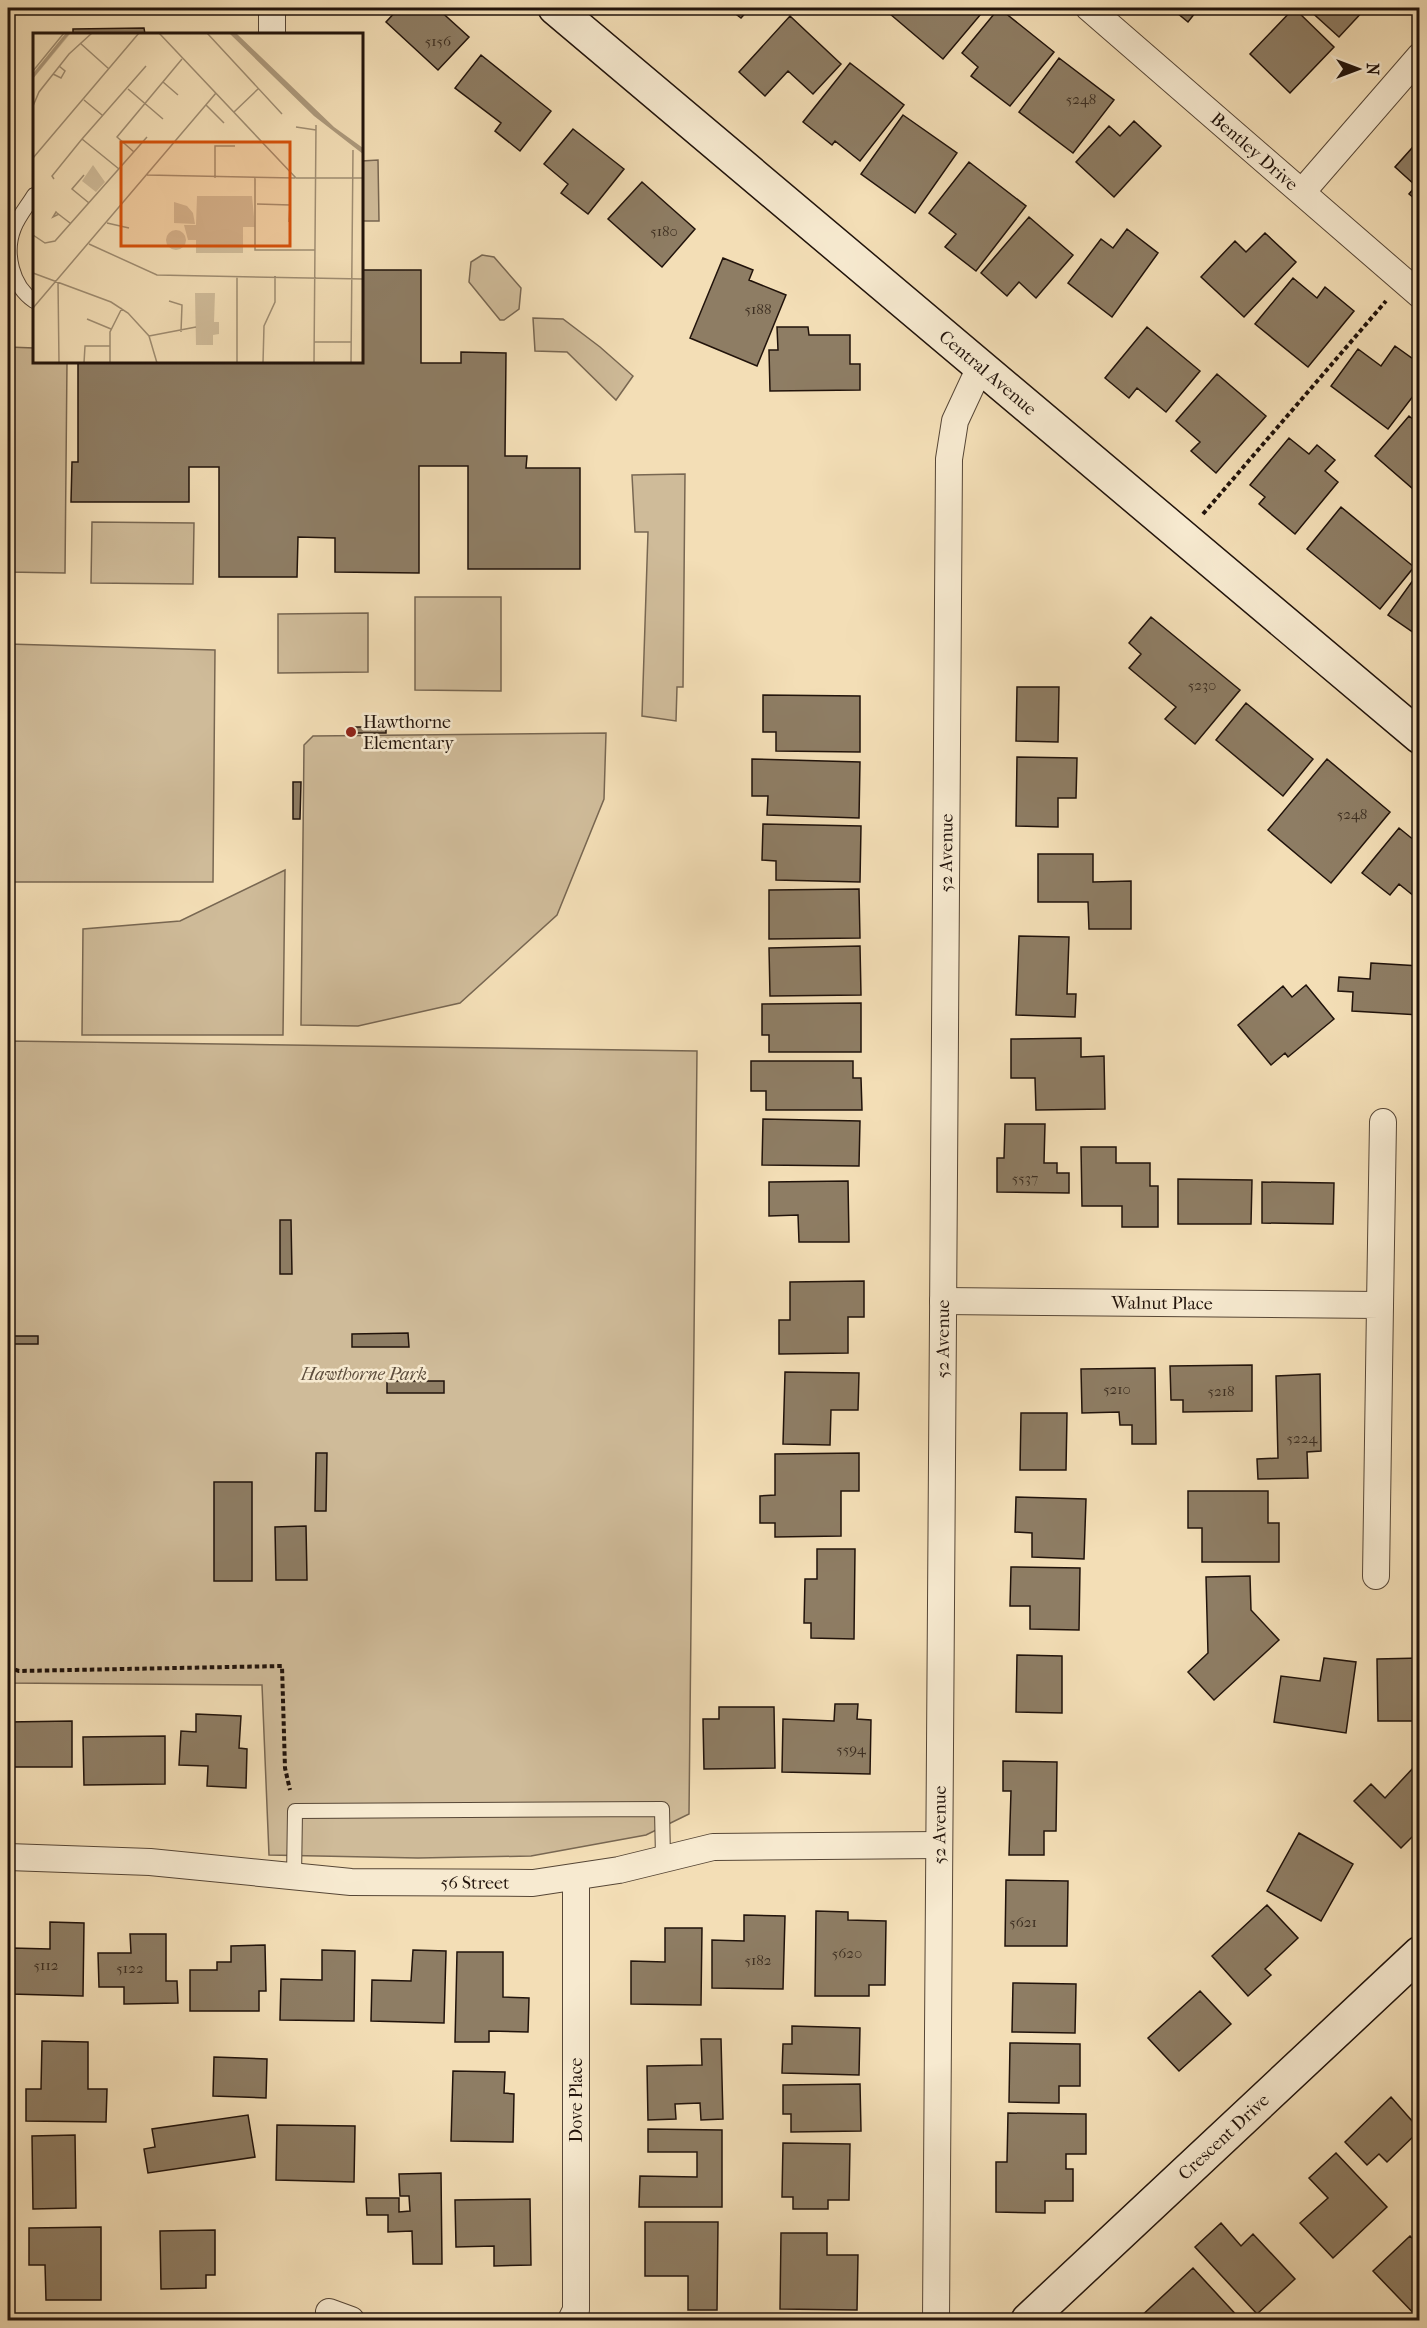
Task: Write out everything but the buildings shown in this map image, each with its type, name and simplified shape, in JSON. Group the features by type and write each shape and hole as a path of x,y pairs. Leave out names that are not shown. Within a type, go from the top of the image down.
{"street":[{"path":"272,8 272,33"},
{"name":"Central Avenue","path":"555,8 981,365 1419,737"},
{"name":"Bentley Drive","path":"1089,8 1419,295"},
{"path":"1302,192 1419,56"},
{"name":"52 Avenue","path":"936,2320 949,459 955,421 981,365"},
{"path":"1376,1576 1383,1122"},
{"name":"Walnut Place","path":"943,1301 1380,1305"},
{"name":"56 Street","path":"8,1857 150,1862 351,1882 510,1883 576,1878 713,1847 939,1845"},
{"name":"Dove Place","path":"571,2320 576,2310 576,1878"},
{"name":"Crescent Drive","path":"1028,2320 1419,1953"}],"lane":[{"path":"33,197 13,228 10,268 25,295 33,300"},
{"path":"294,1878 295,1811 662,1809 663,1859"}],"path":[{"path":"1183,537 1394,292"},
{"path":"8,1667 19,1671 282,1666 285,1768 295,1811"},
{"path":"8,2318 124,2320"}],"green space":[{"path":"378,160 379,221 363,221 363,161"},
{"path":"482,255 494,257 521,288 519,309 504,320 500,320 469,282 471,262"},
{"path":"533,318 563,319 633,376 616,400 567,352 535,351"},
{"path":"8,347 33,348 33,363 67,363 65,573 8,572"},
{"path":"685,474 683,687 677,687 676,721 642,716 648,532 635,532 632,475"},
{"path":"92,522 194,523 193,584 91,583"},
{"path":"415,597 501,597 501,691 415,690"},
{"path":"368,613 368,672 278,673 278,614"},
{"path":"8,644 215,650 213,882 8,882"},
{"path":"606,733 604,799 557,915 460,1003 358,1026 301,1025 304,745 313,736"},
{"path":"285,870 283,1035 82,1035 83,929 180,921"},
{"name":"Hawthorne Park","path":"8,1041 697,1051 689,1814 646,1835 531,1856 418,1858 269,1855 262,1685 8,1683"}],"place":[{"name":"Hawthorne Elementary","path":"351,732"}]}
